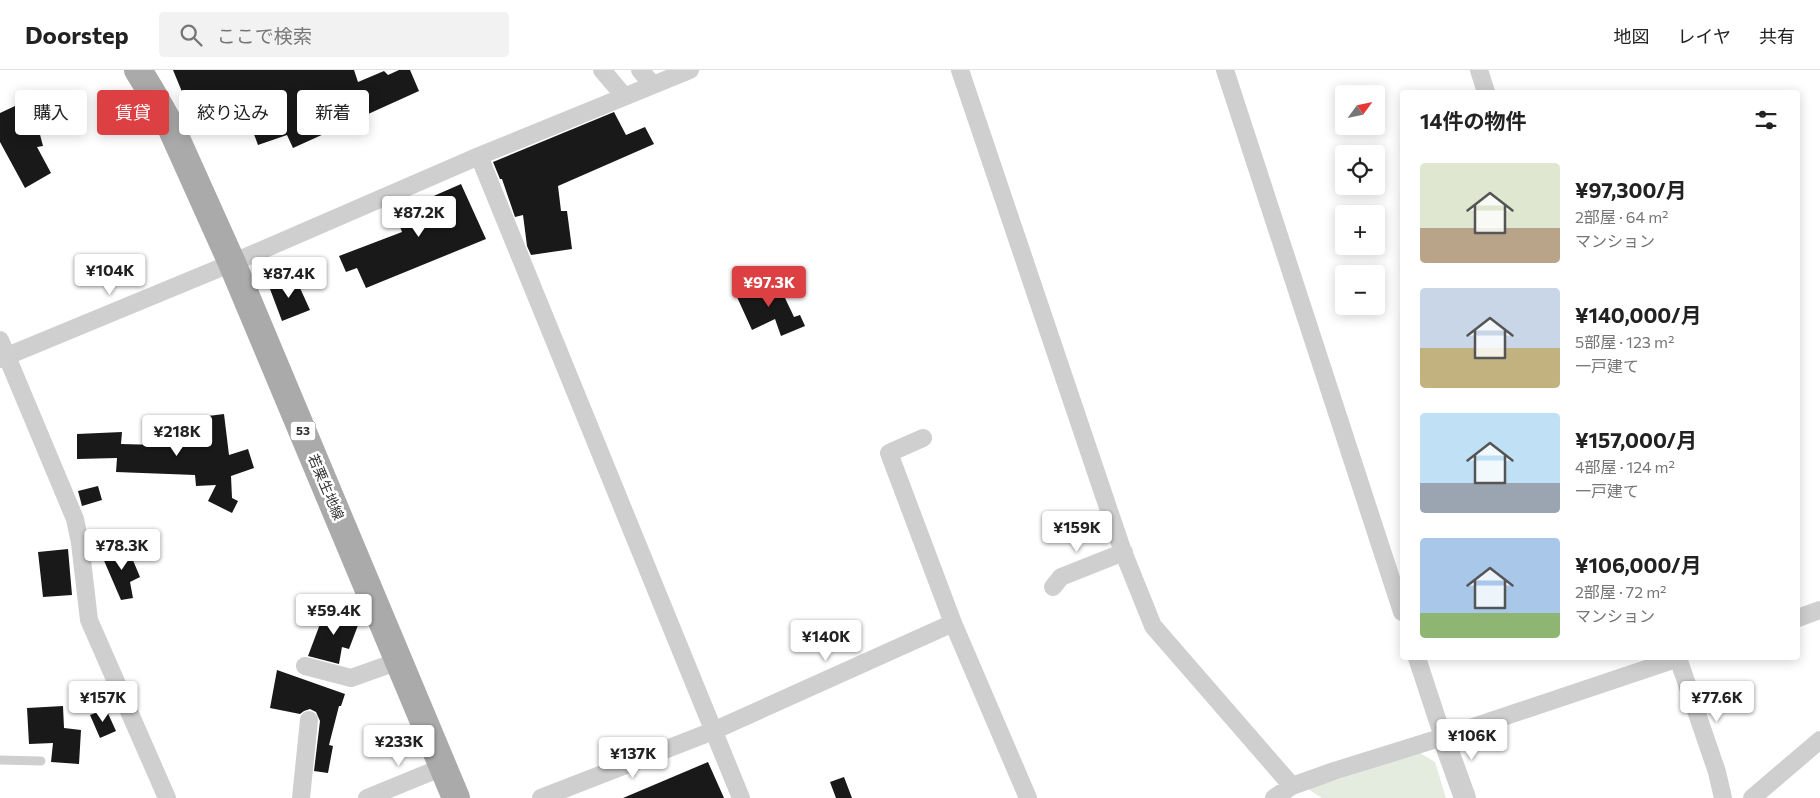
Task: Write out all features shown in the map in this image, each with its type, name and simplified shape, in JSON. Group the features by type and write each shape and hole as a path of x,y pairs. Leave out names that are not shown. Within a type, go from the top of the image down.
{"main road":[{"name":"若栗生地線","path":"138,70 170,125 232,262 456,798"}],"street":[{"path":"602,70 624,96"},
{"path":"640,70 653,86"},
{"path":"3,358 479,156 690,70"},
{"path":"960,70 1124,552 1153,626 1292,786"},
{"path":"1225,70 1400,606"},
{"path":"1478,70 1485,90"},
{"path":"479,156 741,798"},
{"path":"0,340 3,358 75,519 80,543 89,620 167,798"},
{"path":"923,438 889,453 953,624 1028,798"},
{"path":"1053,587 1061,577 1124,552"},
{"path":"1800,617 1820,610"},
{"path":"541,798 713,731 953,624"},
{"path":"1418,660 1465,798"},
{"path":"1274,798 1292,786 1672,660"},
{"path":"1679,660 1717,772 1723,798"},
{"path":"305,666 351,678 399,661"},
{"path":"301,798 309,720"},
{"path":"1752,798 1820,740"},
{"path":"367,798 443,767"}],"lane":[{"path":"0,760 41,761"}],"shaded area":[{"path":"1420,753 1435,762 1446,798 1322,798 1308,789"}],"building":[{"path":"173,70 354,70 358,82 384,71 388,75 399,70 410,70 419,91 369,114 369,90 297,90 297,135 322,135 293,148 287,135 287,90 181,90"},
{"path":"15,106 15,135 40,135 43,146 37,147 51,173 25,188 0,142 0,113"},
{"path":"614,112 626,135 645,127 654,144 558,186 561,211 567,211 572,249 531,255 527,246 523,215 515,217 502,179 500,179 493,162"},
{"path":"254,135 287,135 258,145"},
{"path":"461,184 486,239 366,288 357,268 346,272 339,256 402,232 395,213"},
{"path":"295,277 310,310 282,321 270,289"},
{"path":"776,279 794,317 800,315 805,326 781,336 775,319 752,330 737,297"},
{"path":"224,414 229,455 248,449 254,468 231,476 232,498 238,501 232,513 208,501 216,485 196,486 195,475 116,472 117,458 77,459 77,434 122,432 121,444 196,446 192,418"},
{"path":"98,486 102,500 82,506 78,491"},
{"path":"127,546 140,577 130,582 133,598 121,600 102,556"},
{"path":"68,549 72,595 43,597 38,552"},
{"path":"326,608 360,620 349,649 342,647 339,664 308,656"},
{"path":"277,670 345,694 341,706 339,706 329,745 333,746 328,773 314,771 320,721 316,712 310,709 300,714 270,708"},
{"path":"63,706 64,728 81,730 79,764 51,762 53,743 29,744 27,708"},
{"path":"106,709 116,731 100,738 90,715"},
{"path":"708,762 724,798 623,798"},
{"path":"844,777 852,798 836,798 830,782"}]}
